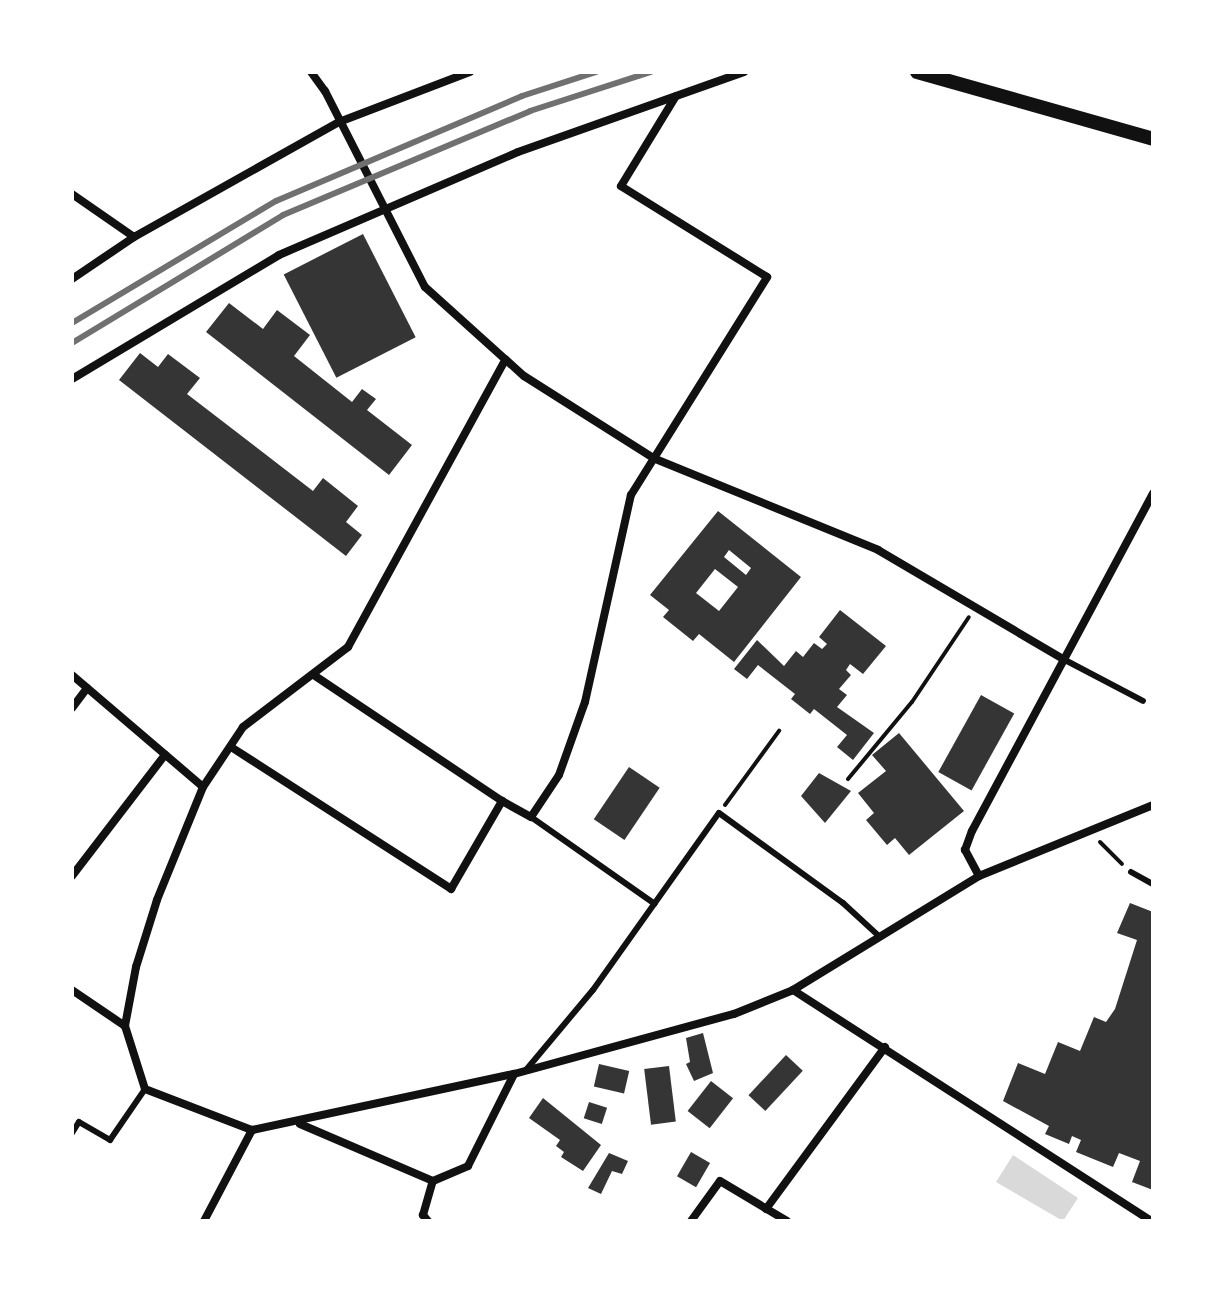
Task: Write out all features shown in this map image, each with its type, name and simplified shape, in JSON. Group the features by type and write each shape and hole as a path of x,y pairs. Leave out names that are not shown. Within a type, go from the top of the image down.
{"street":[{"path":"311,72 425,287 506,359 653,458 878,550 1065,660"},
{"path":"72,279 134,237 339,122 470,72"},
{"path":"72,379 279,255 384,205 518,152 744,72"},
{"path":"917,72 1153,139"},
{"path":"315,676 502,801 531,817 559,775 585,702 631,495 767,277 621,186 676,96"},
{"path":"72,194 134,237"},
{"path":"506,359 348,647 315,676 243,727 203,787 157,900 125,1026 145,1089 252,1130 300,1124 514,1074 734,1014 793,990 979,876 1087,829 1153,805"},
{"path":"979,876 965,850 972,831 1153,494"},
{"path":"72,675 203,787"},
{"path":"72,708 87,688"},
{"path":"231,747 451,889 502,801"},
{"path":"72,876 165,755"},
{"path":"72,990 125,1026"},
{"path":"793,990 1152,1221"},
{"path":"766,1209 885,1047"},
{"path":"300,1124 433,1181 468,1166 514,1074"},
{"path":"204,1221 252,1130"},
{"path":"428,1221 423,1215 433,1181"},
{"path":"691,1221 720,1181 787,1221"}],"lane":[{"path":"1065,660 1143,701"},
{"path":"526,1070 655,904 719,813 843,903 880,937"},
{"path":"531,817 655,904"},
{"path":"1131,872 1153,884"},
{"path":"72,1133 79,1122 110,1140 145,1089"}],"path":[{"path":"848,779 912,702 975,608"},
{"path":"719,813 779,731"},
{"path":"1087,829 1131,872"}],"shaded area":[{"path":"1013,1155 1078,1198 1063,1221 996,1182"}],"building":[{"path":"363,234 416,337 336,378 284,274"},
{"path":"229,303 263,329 277,310 310,335 294,356 352,402 362,389 376,399 367,410 412,445 389,475 206,332"},
{"path":"140,353 158,367 168,354 200,378 187,394 313,491 323,478 358,506 346,522 362,535 346,556 119,380"},
{"path":"718,511 801,577 734,662 699,634 693,641 663,617 669,610 650,595","holes":["729,550 751,568 746,575 724,557","715,569 738,587 719,611 696,593"]},
{"path":"840,610 886,646 863,674 850,664 846,670 851,675 839,689 847,695 837,707 874,733 853,760 837,747 847,735 814,709 810,714 791,699 795,694 758,665 747,679 734,669 757,640 784,666 796,651 803,657 814,643 822,649 827,644 819,637"},
{"path":"981,695 1014,713 972,790 938,772"},
{"path":"899,733 964,811 909,855 895,838 887,845 866,820 874,813 858,793 886,771 872,755"},
{"path":"629,767 660,788 624,840 594,819"},
{"path":"819,773 851,791 825,823 801,796"},
{"path":"1130,903 1153,912 1153,1190 1132,1182 1140,1161 1119,1153 1113,1167 1076,1152 1081,1140 1072,1136 1069,1144 1045,1134 1049,1126 1003,1101 1018,1063 1045,1074 1058,1042 1080,1051 1094,1017 1106,1022 1115,1009 1137,940 1117,933"},
{"path":"703,1033 713,1073 694,1081 686,1064 690,1062 686,1038"},
{"path":"786,1055 803,1071 765,1111 748,1095"},
{"path":"599,1064 629,1071 624,1093 594,1086"},
{"path":"669,1066 676,1122 651,1125 644,1069"},
{"path":"711,1081 733,1098 710,1128 688,1111"},
{"path":"543,1098 601,1145 583,1171 561,1157 564,1152 556,1146 560,1140 529,1118"},
{"path":"589,1102 607,1108 602,1124 584,1118"},
{"path":"691,1152 710,1163 696,1187 677,1176"},
{"path":"609,1153 628,1161 622,1174 612,1171 601,1194 588,1188"}],"railway":[{"path":"72,323 276,201 522,96 596,72"},
{"path":"72,343 283,215 530,111 651,72"}]}
